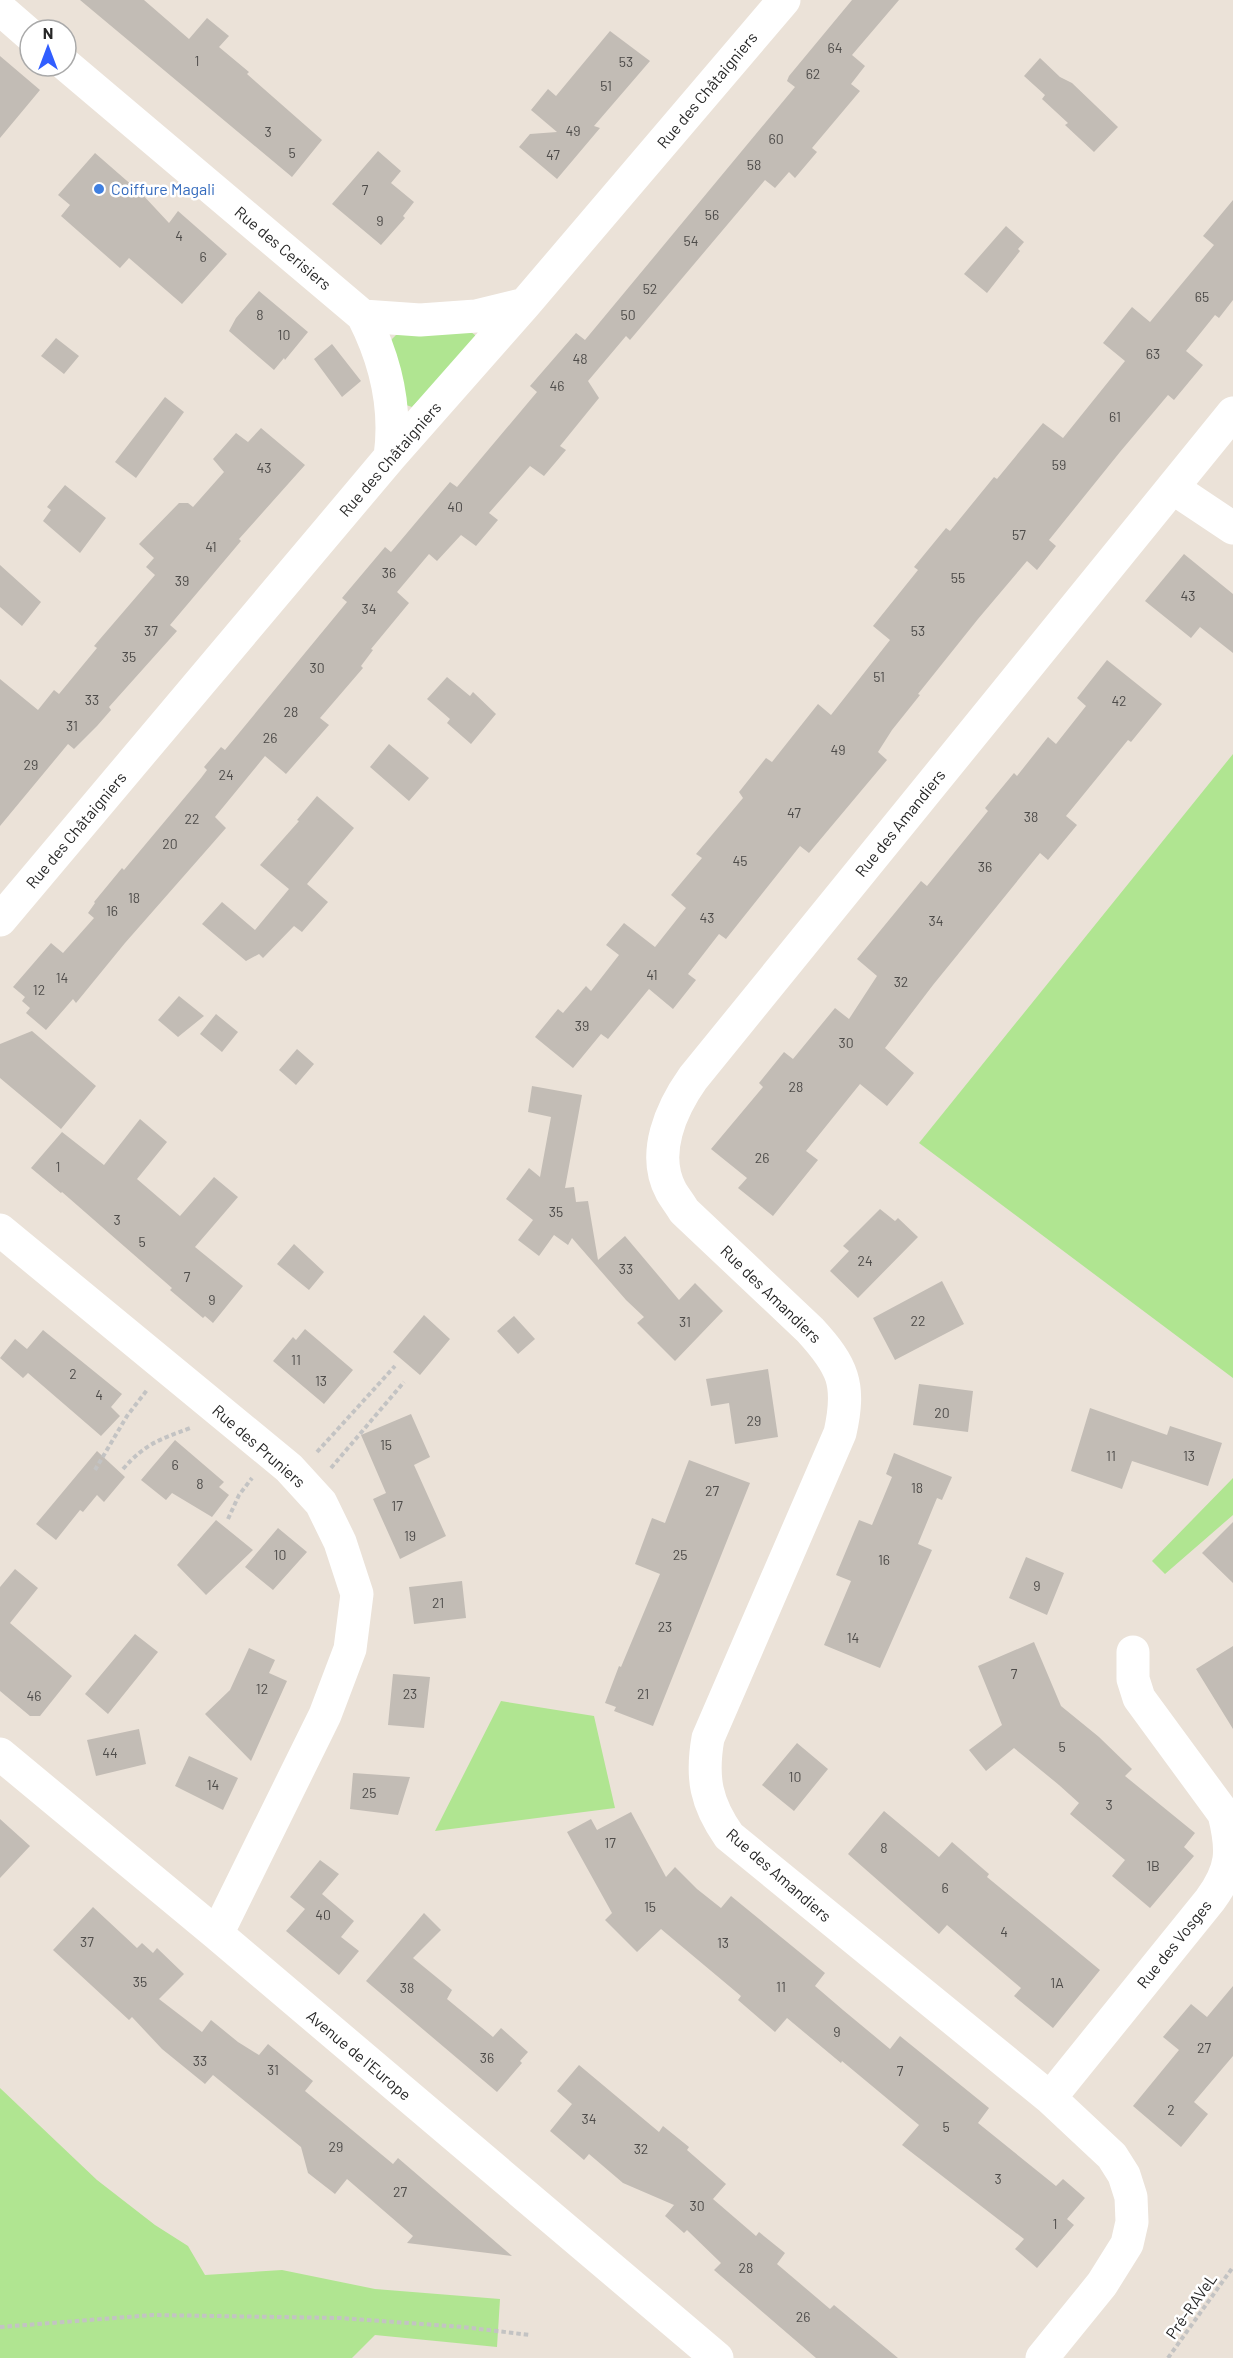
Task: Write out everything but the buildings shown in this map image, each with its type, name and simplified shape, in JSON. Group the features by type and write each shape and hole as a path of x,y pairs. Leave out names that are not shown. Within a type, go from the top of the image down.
{"street":[{"name":"Rue des Châtaigniers","path":"0,920 390,458 525,304 784,0"},
{"path":"0,9 18,25"},
{"name":"Rue des Cerisiers","path":"78,75 363,315 376,341 391,393 393,436 390,458"},
{"path":"363,315 420,320 476,315 525,304"},
{"name":"Rue des Amandiers","path":"1042,2358 1117,2263 1127,2244 1132,2222 1131,2197 1124,2175 1112,2156 1050,2098 729,1836 716,1817 708,1797 704,1761 708,1738 840,1433 845,1397 843,1378 836,1361 825,1347 684,1210 670,1190 664,1166 664,1148 672,1113 693,1078 1233,413"},
{"path":"1173,488 1233,528"},
{"name":"Rue des Pruniers","path":"0,1230 293,1474 321,1503 340,1542 357,1594 350,1649 325,1715 217,1934"},
{"name":"Rue des Vosges","path":"1050,2098 1210,1900 1224,1881 1231,1860 1231,1834 1224,1814 1140,1698 1133,1679 1133,1652"},
{"name":"Avenue de l'Europe","path":"0,1754 217,1934 717,2358"}],"path":[{"path":"95,1470 127,1416 165,1366"},
{"path":"293,1474 395,1366"},
{"path":"228,1519 247,1483 293,1474 404,1382"},
{"path":"123,1469 144,1447 199,1424 216,1408"},
{"name":"Pré-RAVeL","path":"1168,2358 1233,2267"},
{"path":"0,2327 165,2315 340,2318 463,2327 530,2336"}],"green space":[{"path":"468,330 475,335 476,341 412,407 406,405 390,341 396,335"},
{"path":"1233,754 1233,1378 919,1143"},
{"path":"1233,1478 1233,1515 1165,1574 1152,1561"},
{"path":"501,1701 594,1716 615,1808 435,1831"},
{"path":"0,2088 97,2180 155,2225 188,2246 205,2275 282,2270 375,2289 500,2299 497,2347 375,2335 352,2358 0,2358"}],"place":[{"name":"Coiffure Magali","path":"99,189"}]}
